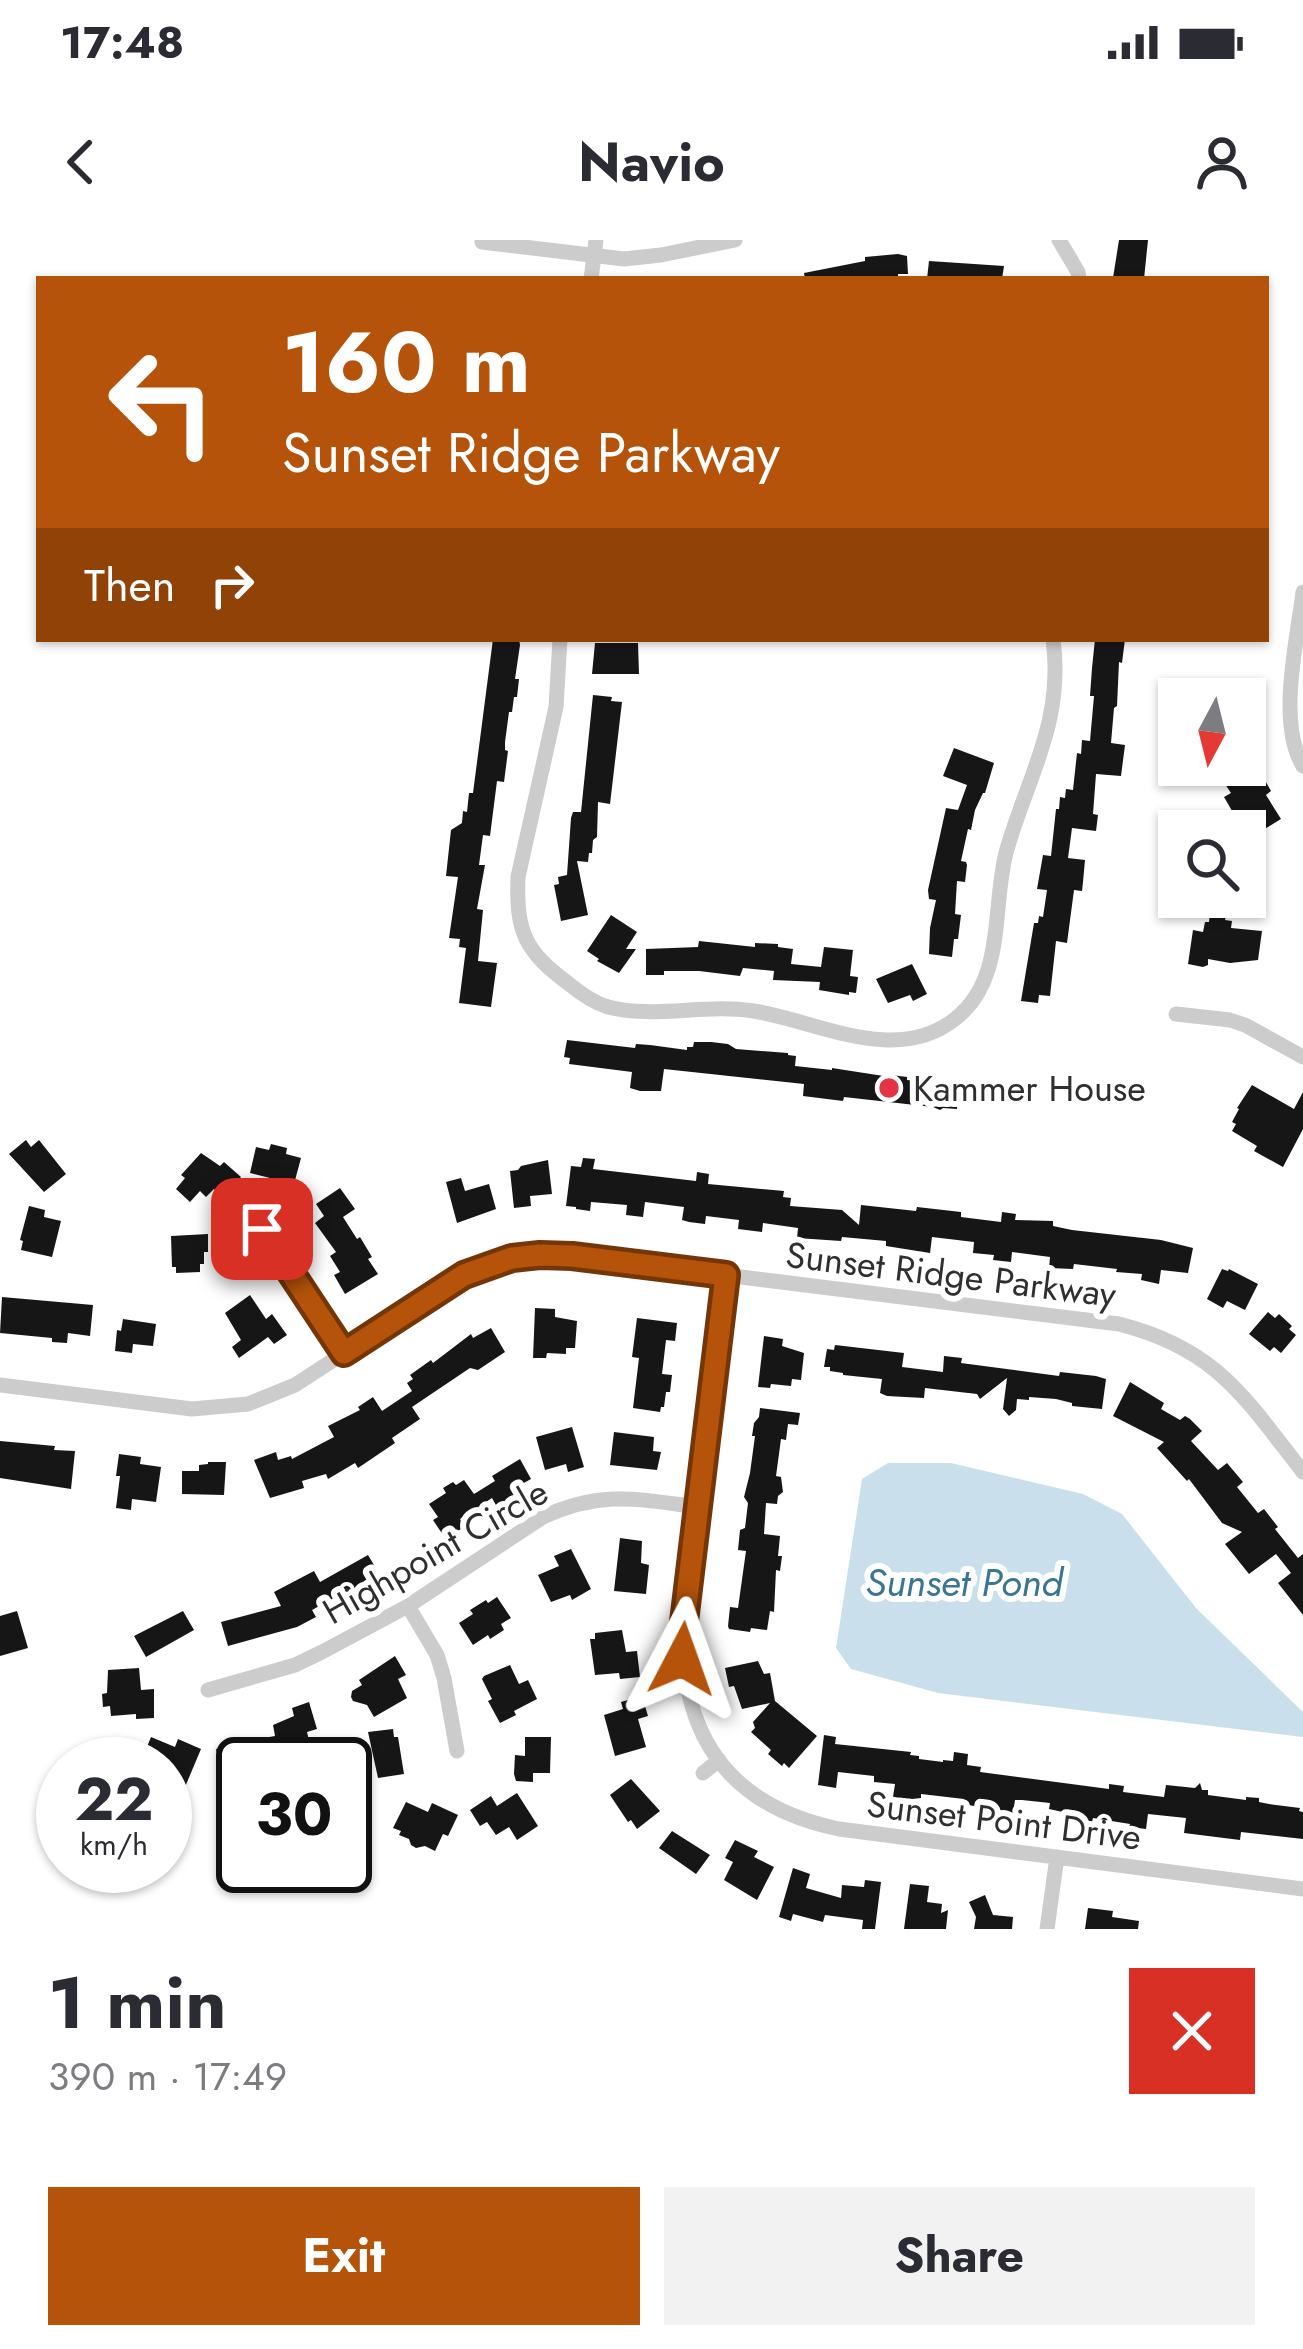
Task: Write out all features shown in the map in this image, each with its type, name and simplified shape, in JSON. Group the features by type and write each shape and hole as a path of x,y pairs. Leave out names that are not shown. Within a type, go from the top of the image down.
{"street":[{"path":"482,242 595,248 624,259 735,240"},
{"path":"1059,240 1079,276"},
{"path":"1303,592 1289,711 1291,735 1303,766"},
{"path":"560,642 556,707 518,877 517,902 526,945 549,969 606,1007 747,1010 874,1040 910,1039 955,1020 990,968 1006,853 1054,708 1058,669 1054,642"},
{"path":"1176,1014 1245,1025 1303,1058"},
{"path":"262,1229 344,1353"},
{"name":"Sunset Ridge Parkway","path":"0,1385 223,1408 274,1396 464,1275 512,1258 572,1256 1143,1330 1168,1339 1222,1373 1303,1472"},
{"name":"Sunset Point Drive","path":"726,1275 682,1659 698,1727 742,1785 808,1822 839,1829 1303,1889"},
{"name":"Highpoint Circle","path":"208,1690 295,1665 408,1606 543,1517 579,1502 624,1497 698,1507"},
{"path":"408,1606 437,1655 457,1751"},
{"path":"703,1773 719,1760"},
{"path":"1047,1929 1057,1857"}],"water":[{"name":"Sunset Pond","path":"888,1463 951,1463 1083,1494 1122,1514 1196,1608 1303,1712 1303,1737 938,1693 851,1669 836,1648 862,1479"}],"building":[{"path":"1119,240 1148,240 1144,276 1113,276"},
{"path":"907,256 908,274 804,276 865,261 865,257"},
{"path":"929,261 1004,266 1002,276 927,276"},
{"path":"493,642 520,642 504,782 497,781 490,836 483,835 479,865 485,865 477,909 483,910 478,961 497,963 491,1007 459,1003 466,948 459,947 460,939 449,938 458,877 446,876 451,830 462,823 469,793 473,793"},
{"path":"1095,642 1125,642 1111,743 1125,745 1121,776 1096,774 1096,831 1072,828 1068,858 1085,860 1082,891 1074,890 1067,943 1056,941 1050,996 1039,995 1038,1003 1021,1001 1034,923 1043,917 1047,890 1037,889 1043,855 1051,856 1056,809 1066,789 1073,790 1082,740 1090,741 1094,696 1090,696"},
{"path":"595,643 638,643 639,674 592,674"},
{"path":"593,695 622,702 610,804 598,802 592,853 588,862 577,861 588,915 561,921 554,885 559,884 558,877 567,875 571,818 573,812 581,812"},
{"path":"954,748 994,763 961,861 967,865 965,882 957,881 955,914 961,915 952,957 929,954 936,900 929,899 928,890 946,808 958,810 967,785 943,776"},
{"path":"1266,782 1271,791 1266,795 1281,819 1266,828 1266,810 1232,810 1224,797 1231,793 1226,786 1266,786"},
{"path":"611,915 637,932 626,949 636,949 619,973 587,951"},
{"path":"1209,918 1225,918 1232,921 1231,928 1262,931 1258,960 1208,959 1203,967 1188,964 1193,930 1203,932"},
{"path":"699,941 755,947 755,943 778,944 793,949 791,964 821,967 824,947 853,950 850,976 858,977 856,993 819,990 820,982 773,980 774,971 743,968 740,976 699,971 646,975 646,949 698,947"},
{"path":"912,964 927,994 913,1001 910,995 888,1003 876,979"},
{"path":"567,1040 687,1050 694,1042 711,1042 788,1053 796,1056 795,1066 959,1086 957,1109 803,1096 804,1084 664,1069 661,1091 640,1091 630,1088 632,1072 569,1064 570,1058 564,1057"},
{"path":"1252,1085 1294,1109 1303,1092 1303,1129 1283,1167 1254,1151 1257,1146 1232,1131 1237,1108"},
{"path":"26,1140 31,1147 39,1140 66,1174 44,1192 9,1154"},
{"path":"271,1144 301,1158 294,1184 250,1173 256,1147 269,1150"},
{"path":"201,1153 220,1166 224,1162 241,1177 223,1197 214,1189 206,1197 200,1191 190,1202 176,1189 185,1178 181,1175"},
{"path":"583,1158 595,1159 593,1169 696,1181 697,1172 709,1174 708,1184 784,1191 783,1197 791,1198 790,1206 842,1210 859,1225 861,1205 961,1212 961,1217 1001,1222 1002,1212 1016,1214 1015,1220 1053,1221 1053,1226 1072,1230 1193,1248 1188,1273 1161,1270 1159,1284 1141,1280 1142,1274 1117,1269 1074,1264 1073,1269 1049,1268 1050,1257 1012,1252 1011,1262 993,1260 994,1255 973,1253 974,1242 932,1237 930,1253 886,1246 886,1241 797,1238 798,1228 763,1223 762,1232 738,1229 739,1220 706,1216 705,1224 689,1222 682,1220 684,1207 645,1202 643,1217 626,1215 627,1205 591,1202 590,1211 576,1209 566,1206 571,1166 581,1167"},
{"path":"548,1160 552,1194 530,1196 531,1206 514,1208 510,1171"},
{"path":"461,1178 465,1191 489,1184 496,1209 457,1223 446,1182"},
{"path":"340,1188 355,1209 343,1217 360,1237 378,1274 345,1294 334,1275 340,1272 330,1256 336,1252 315,1223 324,1216 316,1204"},
{"path":"29,1206 61,1221 52,1257 21,1250"},
{"path":"208,1234 208,1252 204,1252 200,1272 176,1273 171,1236"},
{"path":"1222,1269 1258,1284 1245,1310 1227,1301 1223,1308 1207,1299"},
{"path":"250,1295 266,1319 272,1314 287,1335 274,1344 268,1337 239,1358 232,1347 241,1340 225,1313"},
{"path":"2,1297 93,1305 90,1336 68,1333 67,1343 0,1333"},
{"path":"535,1308 555,1309 555,1317 577,1321 575,1348 566,1348 566,1354 533,1358"},
{"path":"1268,1312 1275,1318 1279,1314 1296,1335 1281,1353 1274,1347 1270,1351 1249,1334"},
{"path":"637,1318 677,1323 675,1341 666,1340 662,1374 672,1375 660,1412 633,1408 639,1358 632,1357"},
{"path":"123,1319 156,1324 153,1346 133,1344 132,1353 115,1351"},
{"path":"491,1328 505,1352 478,1370 470,1368 412,1407 420,1419 392,1438 395,1443 358,1468 355,1463 328,1479 326,1474 302,1481 304,1488 270,1498 254,1460 276,1452 278,1460 292,1459 334,1437 328,1426 360,1410 373,1397 382,1411 412,1391 407,1383 413,1379 410,1375 471,1334 473,1338"},
{"path":"764,1336 783,1339 782,1346 804,1353 801,1380 792,1379 791,1386 758,1387"},
{"path":"835,1345 904,1353 902,1367 943,1372 944,1356 962,1358 961,1363 1059,1376 1060,1372 1096,1376 1106,1379 1102,1409 1029,1397 1017,1399 1016,1410 1009,1416 1003,1409 1007,1378 980,1399 977,1394 925,1388 924,1398 887,1396 880,1393 882,1379 843,1375 824,1367 827,1349 834,1350"},
{"path":"1130,1382 1164,1403 1161,1409 1180,1420 1190,1419 1202,1431 1191,1441 1218,1470 1227,1463 1243,1482 1237,1487 1258,1513 1264,1509 1298,1558 1303,1554 1303,1615 1278,1583 1291,1573 1276,1554 1249,1574 1225,1544 1242,1532 1222,1523 1189,1479 1157,1448 1164,1442 1113,1416"},
{"path":"760,1408 800,1413 798,1425 788,1424 786,1440 781,1439 776,1476 781,1477 783,1492 777,1504 766,1503 764,1534 780,1536 778,1556 782,1556 780,1571 776,1570 774,1612 770,1611 767,1630 751,1628 750,1632 728,1626 730,1607 738,1608 746,1551 738,1550 740,1530 745,1528 748,1503 744,1497"},
{"path":"572,1427 584,1467 568,1472 566,1464 545,1470 536,1437"},
{"path":"614,1432 654,1437 653,1451 661,1452 657,1470 610,1465"},
{"path":"0,1441 75,1451 71,1489 0,1478"},
{"path":"119,1454 141,1457 140,1464 161,1467 156,1502 132,1499 131,1510 116,1508"},
{"path":"520,1459 531,1479 522,1484 526,1490 497,1507 492,1498 460,1519 465,1527 445,1538 429,1504 446,1493 443,1488 464,1480 474,1494"},
{"path":"226,1462 224,1495 182,1494 182,1471 199,1471 199,1465"},
{"path":"620,1538 642,1541 641,1563 649,1565 646,1594 614,1591"},
{"path":"571,1549 591,1589 572,1600 570,1595 551,1602 538,1575 559,1566 554,1556"},
{"path":"368,1555 383,1580 368,1591 344,1603 339,1595 312,1610 316,1617 297,1627 228,1646 221,1622 281,1606 274,1592 314,1571 320,1582"},
{"path":"497,1597 511,1618 501,1624 504,1630 473,1645 459,1623 473,1614 470,1610"},
{"path":"17,1611 28,1648 0,1656 0,1616"},
{"path":"183,1611 194,1630 146,1657 134,1636"},
{"path":"622,1630 626,1652 637,1651 640,1677 595,1675 590,1639 595,1639 595,1633"},
{"path":"395,1656 406,1675 398,1679 407,1698 374,1717 367,1705 353,1701 352,1691 362,1685 359,1680"},
{"path":"758,1661 764,1674 770,1673 775,1701 817,1736 789,1768 768,1754 771,1750 751,1732 753,1722 770,1703 742,1709 734,1686 729,1687 725,1668"},
{"path":"510,1665 519,1684 528,1680 537,1699 500,1723 482,1679"},
{"path":"139,1668 141,1690 154,1689 154,1718 111,1716 110,1706 103,1707 102,1694 107,1693 108,1670"},
{"path":"642,1696 648,1716 638,1719 646,1747 615,1756 604,1715 623,1709 621,1702"},
{"path":"309,1702 317,1729 307,1732 308,1737 269,1737 275,1736 273,1725 294,1716 292,1708"},
{"path":"393,1729 404,1774 378,1778 368,1732"},
{"path":"824,1735 836,1737 835,1744 911,1752 919,1759 953,1761 954,1752 968,1754 967,1765 981,1767 980,1772 1109,1789 1109,1784 1124,1786 1123,1792 1164,1797 1166,1785 1195,1788 1200,1783 1208,1795 1259,1798 1259,1802 1300,1808 1303,1839 1241,1832 1240,1840 1184,1833 1186,1818 1148,1814 1146,1829 1093,1818 1092,1822 1072,1820 1072,1814 1049,1809 1050,1803 1022,1800 1015,1800 1013,1813 963,1804 964,1799 921,1794 912,1799 893,1797 895,1784 874,1782 874,1776 838,1772 836,1788 818,1785"},
{"path":"525,1737 551,1737 550,1773 533,1773 533,1782 516,1781 514,1774 515,1755 525,1756"},
{"path":"192,1745 201,1749 192,1770"},
{"path":"631,1779 660,1811 637,1829 610,1795"},
{"path":"517,1793 538,1826 517,1840 509,1827 496,1835 487,1822 480,1826 470,1810 491,1796 497,1806"},
{"path":"406,1802 428,1812 432,1803 458,1815 435,1851 416,1848 393,1828"},
{"path":"672,1831 710,1855 696,1874 659,1848"},
{"path":"735,1840 758,1851 754,1857 774,1867 757,1900 724,1880 733,1862 725,1858"},
{"path":"793,1868 810,1874 806,1888 841,1898 842,1885 864,1887 865,1880 881,1882 875,1929 862,1929 863,1920 825,1915 823,1922 793,1914 791,1921 779,1917"},
{"path":"910,1884 929,1886 927,1902 942,1904 941,1913 948,1910 946,1929 904,1929"},
{"path":"985,1895 993,1915 1013,1917 1012,1929 974,1929 976,1917 969,1902"},
{"path":"1088,1908 1139,1921 1138,1929 1085,1929"}],"place":[{"name":"Kammer House","path":"889,1088"}],"route":[{"path":"262,1229 344,1353 464,1275 512,1258 572,1256 726,1275 682,1659"}]}
